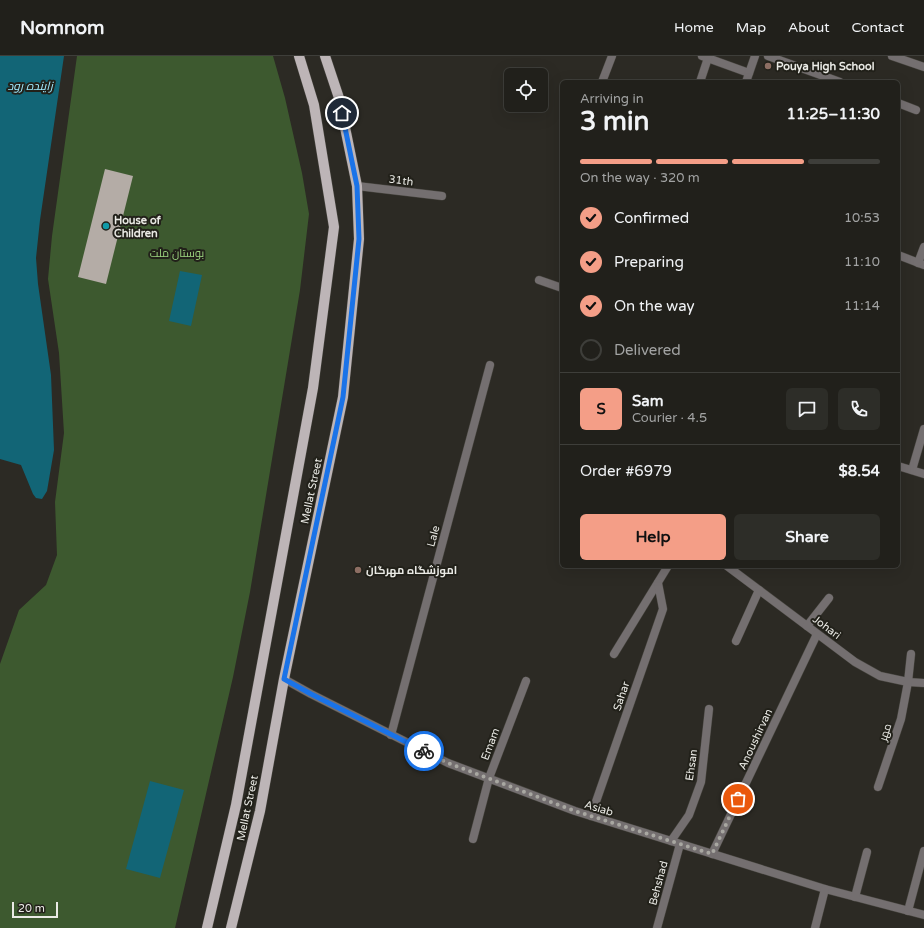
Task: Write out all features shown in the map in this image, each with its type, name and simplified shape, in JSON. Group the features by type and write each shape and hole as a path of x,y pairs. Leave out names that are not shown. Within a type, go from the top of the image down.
{"main road":[{"name":"Mellat Street","path":"207,928 236,805 313,388 334,227 314,105 299,56"},
{"name":"Mellat Street","path":"231,928 260,811 284,679 343,397 359,239 357,186 340,98 325,56"}],"street":[{"path":"603,80 612,56"},
{"path":"747,80 755,56"},
{"path":"768,56 834,80"},
{"path":"892,56 924,67"},
{"path":"700,80 705,57 749,73"},
{"path":"900,104 916,110"},
{"name":"31th","path":"357,186 442,196"},
{"path":"900,257 921,264 924,247"},
{"path":"539,280 560,287"},
{"name":"Lale","path":"391,735 490,365"},
{"path":"912,470 924,429"},
{"path":"900,467 924,474"},
{"path":"614,654 667,568"},
{"name":"Johari","path":"730,568 855,662 880,676 908,682 924,682"},
{"name":"Sahar","path":"591,816 663,609 658,583"},
{"path":"736,641 758,590"},
{"path":"807,626 829,598"},
{"name":"Anoushirvan","path":"712,854 817,634"},
{"name":"مهر","path":"878,787 901,719 908,682 911,654"},
{"name":"Asiab","path":"284,679 448,763 591,816 825,890 924,915"},
{"name":"Emam","path":"473,839 489,778 526,681"},
{"name":"Ehsan","path":"671,841 688,815 702,782 709,709"},
{"name":"Behshad","path":"657,928 680,844"},
{"path":"908,911 924,851"},
{"path":"855,897 867,852"},
{"path":"815,928 825,890"}],"green space":[{"name":"بوستان ملت","path":"77,56 273,56 285,98 302,173 309,214 300,290 250,592 233,677 175,928 0,928 0,664 19,610 46,585 57,555 55,502 64,433 59,353 48,279 52,236"}],"water":[{"name":"زاینده رود","path":"0,56 64,56 40,220 36,258 38,284 51,375 54,450 47,491 42,499 36,498 33,494 21,465 0,459"},
{"path":"180,271 202,275 191,326 169,321"},
{"path":"150,781 184,790 160,878 126,869"}],"building":[{"name":"House of Children","path":"105,169 133,176 106,284 78,277"}],"way so far":[{"path":"424,751 448,763 575,811 712,854 738,799"}],"place":[{"name":"Pouya High School","path":"768,66"},
{"name":"House of Children","path":"106,226"},
{"name":"اموزشگاه مهرگان","path":"358,570"}],"route":[{"path":"342,113 357,186 359,239 343,397 284,679 424,751"}]}
